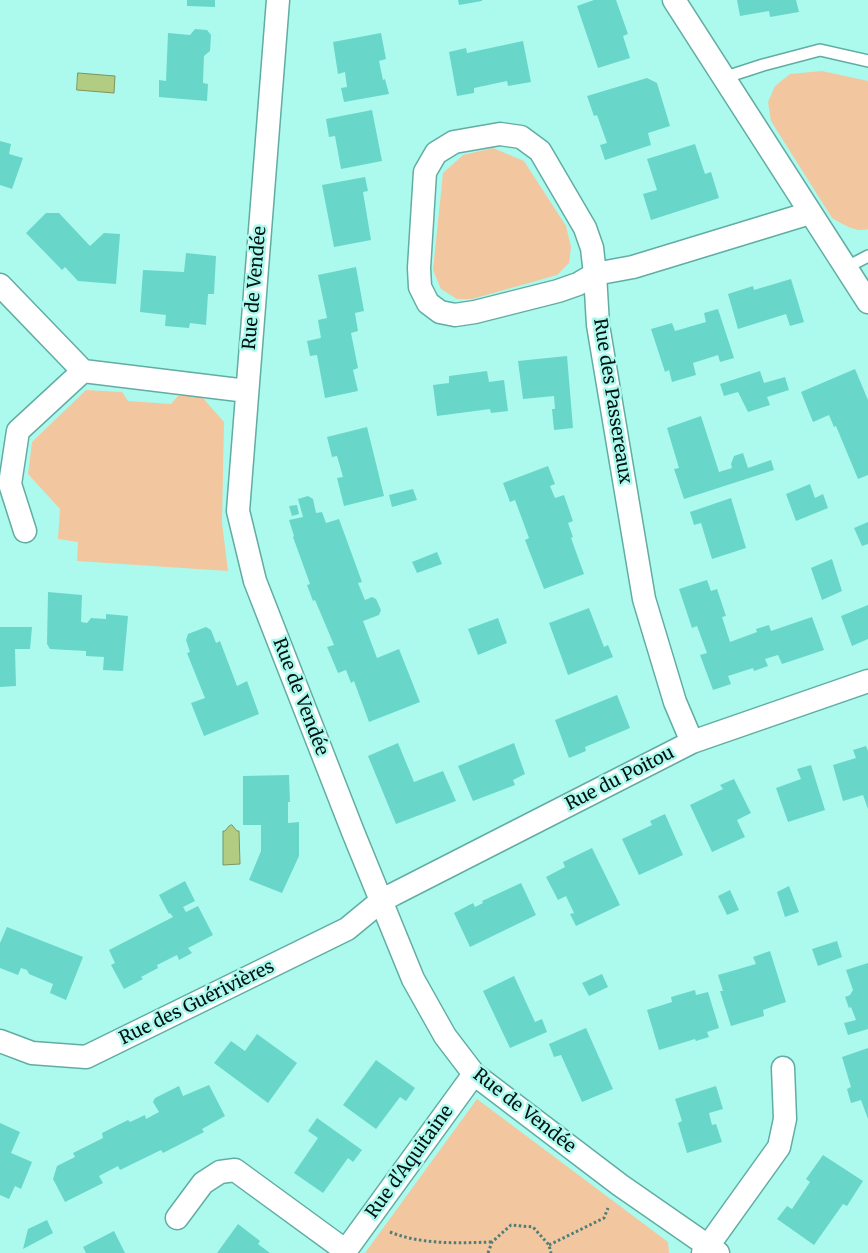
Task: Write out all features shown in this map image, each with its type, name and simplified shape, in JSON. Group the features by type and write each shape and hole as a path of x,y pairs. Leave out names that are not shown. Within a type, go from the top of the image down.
{"street":[{"name":"Rue de Vendée","path":"278,0 238,511 255,581 353,832 413,979 445,1036 474,1074 620,1185 710,1250 779,1147 785,1119 783,1068"},
{"path":"674,0 868,302"},
{"name":"Rue des Passereaux","path":"596,274 558,292 475,312 455,315 440,312 428,303 420,287 419,268 424,172 436,153 454,142 500,134 521,137 540,151 584,228 592,248 596,274 598,325 644,599 675,702 692,742"},
{"path":"596,274 633,267 810,213"},
{"path":"0,285 83,371 247,391"},
{"path":"25,531 10,484 18,430 83,371"},
{"name":"Rue du Poitou","path":"382,901 692,742 868,681"},
{"name":"Rue des Guérivières","path":"0,1040 32,1053 86,1057 347,929 382,901"},
{"name":"Rue d'Aquitaine","path":"177,1218 203,1183 220,1172 235,1170 345,1252 474,1074"}],"lane":[{"path":"723,78 820,50 868,61"},
{"path":"847,267 868,256"}],"path":[{"path":"549,1245 604,1218 620,1185"},
{"path":"366,1223 406,1239 448,1243 492,1242"},
{"path":"488,1253 492,1242 511,1225 532,1227 549,1245 552,1253"}],"shaded area":[{"path":"822,71 868,81 868,229 854,229 832,218 771,121 768,102 775,86 790,74"},
{"path":"78,73 115,76 114,93 77,90"},
{"path":"493,148 524,161 566,226 571,247 569,263 557,275 472,299 457,299 441,289 433,270 443,173 463,155"},
{"path":"86,390 122,392 128,401 171,404 178,396 201,396 224,422 222,523 228,571 77,561 78,542 58,539 60,509 28,474 32,442"},
{"path":"232,825 239,831 240,864 223,865 223,831"},
{"path":"477,1099 668,1242 669,1253 365,1253"}],"building":[{"path":"187,0 215,0 215,7 187,6"},
{"path":"458,0 482,0 482,1 459,5"},
{"path":"594,0 616,0 628,34 623,36 630,58 598,68 577,6"},
{"path":"737,0 796,0 799,12 770,17 769,11 740,16"},
{"path":"195,29 207,30 211,35 210,51 204,56 203,83 208,84 207,101 159,97 159,80 166,81 168,33 190,35"},
{"path":"381,33 386,59 379,61 383,80 385,79 389,94 344,102 341,88 347,87 345,72 338,74 333,42"},
{"path":"523,41 531,82 508,86 507,81 474,88 474,93 457,96 449,52 466,48 467,53"},
{"path":"647,78 657,83 670,126 648,133 651,145 605,160 600,145 607,143 597,115 594,116 587,96"},
{"path":"372,110 382,161 341,169 335,136 329,137 326,119"},
{"path":"0,141 11,144 9,154 23,158 12,189 0,185"},
{"path":"695,144 705,174 711,172 719,198 651,220 643,194 657,190 647,159"},
{"path":"365,177 368,191 363,192 371,240 334,247 322,185"},
{"path":"46,213 59,213 90,246 104,233 120,234 116,284 78,281 65,267 62,270 26,233"},
{"path":"186,253 216,256 214,294 208,294 206,325 190,323 189,328 165,326 166,315 140,312 143,270 184,272"},
{"path":"356,267 364,311 355,313 358,331 351,333 358,368 353,370 358,391 325,398 317,355 310,356 307,341 321,338 318,320 327,318 318,275"},
{"path":"791,279 804,322 790,326 786,314 738,329 728,294 753,286 754,290"},
{"path":"718,309 734,358 720,362 718,355 693,363 696,375 672,382 669,370 665,372 651,329 672,323 675,331 706,322 704,313"},
{"path":"567,356 573,428 554,430 552,409 555,409 554,396 523,399 518,361"},
{"path":"855,369 868,400 868,475 858,479 836,426 834,427 829,415 813,422 801,392"},
{"path":"487,371 489,382 504,380 508,411 491,413 490,409 437,416 433,385 449,383 449,376"},
{"path":"760,371 764,383 785,377 789,390 767,397 770,405 748,412 738,392 724,396 720,384"},
{"path":"701,416 719,472 732,468 731,464 734,456 743,453 748,468 771,460 774,470 684,499 674,469 679,468 667,428"},
{"path":"367,427 384,496 344,506 337,478 343,477 337,456 332,457 327,437"},
{"path":"548,466 555,484 550,486 555,498 564,495 573,521 568,523 573,537 571,538 584,574 544,589 525,540 529,538 515,500 510,502 503,483"},
{"path":"810,484 815,498 823,494 828,508 796,521 786,494"},
{"path":"413,489 417,500 392,507 389,495"},
{"path":"308,496 313,499 316,513 322,512 326,523 339,519 362,582 358,583 365,600 372,597 376,599 381,610 379,615 363,621 377,658 399,649 420,702 369,722 354,681 351,683 346,670 338,673 327,647 334,645 307,585 310,584 289,520 303,517 298,499"},
{"path":"731,498 746,548 712,559 701,523 694,525 690,512"},
{"path":"297,505 299,514 292,516 289,506"},
{"path":"868,522 868,544 862,546 854,528"},
{"path":"437,552 442,564 417,573 412,562"},
{"path":"832,559 842,591 822,600 811,568"},
{"path":"707,580 711,591 717,589 726,616 722,617 730,642 757,632 756,629 769,625 771,631 812,617 824,650 782,664 778,655 765,659 768,666 754,671 753,668 728,676 731,684 713,690 700,655 707,653 697,626 692,628 679,589"},
{"path":"48,592 82,595 81,622 87,623 91,618 106,619 106,614 128,616 123,671 103,670 104,657 86,656 86,651 50,649 47,644"},
{"path":"868,605 868,639 852,646 841,616"},
{"path":"589,608 604,647 608,645 613,657 568,675 549,623"},
{"path":"498,618 507,643 478,655 468,629"},
{"path":"0,627 32,627 30,649 15,649 16,686 0,687"},
{"path":"206,627 211,630 216,643 220,641 237,686 247,681 259,714 204,736 191,703 205,698 187,653 190,652 186,640 188,634"},
{"path":"617,695 630,728 585,747 586,751 569,758 555,720"},
{"path":"398,743 414,782 443,771 456,801 396,824 368,756"},
{"path":"514,743 525,774 513,780 515,785 473,801 458,766"},
{"path":"866,746 868,751 868,809 863,795 843,801 833,765 856,758 853,750"},
{"path":"811,765 825,810 788,822 776,788 801,779 797,769"},
{"path":"289,775 290,802 288,802 288,823 299,822 299,856 282,893 249,880 261,851 261,825 243,825 243,776"},
{"path":"734,779 751,813 737,820 745,837 712,852 690,805 723,789 720,785"},
{"path":"665,814 683,855 639,875 622,839 652,825 650,821"},
{"path":"592,848 620,905 576,926 570,914 574,913 566,896 558,900 546,877 565,867 563,862"},
{"path":"185,881 195,901 183,907 186,912 198,906 213,935 188,948 192,953 179,960 177,955 157,965 158,968 141,977 143,979 124,989 111,965 115,963 109,950 173,917 169,914 159,895"},
{"path":"521,883 536,915 470,947 454,913 473,903 475,907 483,903 482,901"},
{"path":"789,886 799,912 785,917 777,892"},
{"path":"730,890 739,910 727,915 718,896"},
{"path":"7,927 83,957 66,1000 50,993 53,984 29,974 27,970 21,968 18,975 0,968 0,943"},
{"path":"837,941 842,957 818,966 812,949"},
{"path":"770,951 786,1002 763,1010 764,1016 731,1026 720,991 723,991 718,975 756,964 753,957"},
{"path":"868,963 868,1029 848,1035 844,1023 856,1020 845,997 850,995 853,990 846,970"},
{"path":"602,974 608,987 589,996 582,983"},
{"path":"514,976 535,1022 542,1019 547,1032 510,1048 483,991"},
{"path":"695,990 696,995 708,992 719,1028 707,1032 709,1037 696,1041 695,1039 659,1050 647,1010 672,1002 671,997"},
{"path":"586,1028 613,1089 582,1102 561,1055 554,1057 549,1044"},
{"path":"257,1034 297,1063 268,1103 214,1063 231,1041 245,1051"},
{"path":"868,1048 868,1119 861,1100 851,1103 847,1089 851,1087 842,1057"},
{"path":"376,1060 415,1088 406,1101 400,1097 376,1129 343,1105"},
{"path":"209,1085 225,1116 202,1129 204,1132 163,1153 161,1150 120,1170 118,1166 99,1176 103,1183 65,1202 53,1179 57,1166 75,1157 73,1153 103,1138 102,1133 128,1120 130,1122 145,1115 146,1119 159,1112 153,1102 155,1098 179,1086 183,1096"},
{"path":"716,1086 723,1109 709,1113 712,1125 716,1124 722,1142 687,1153 678,1123 682,1121 675,1099"},
{"path":"317,1118 362,1150 353,1162 348,1158 323,1193 294,1173 318,1138 308,1131"},
{"path":"0,1123 20,1132 11,1153 32,1162 21,1189 15,1186 9,1199 0,1195"},
{"path":"823,1155 863,1181 847,1206 843,1204 814,1245 777,1219 787,1206 792,1209 810,1182 806,1179"},
{"path":"47,1220 53,1233 23,1249 28,1229"},
{"path":"238,1224 260,1241 258,1244 270,1253 217,1253"},
{"path":"114,1231 125,1253 86,1253 83,1247"}]}
